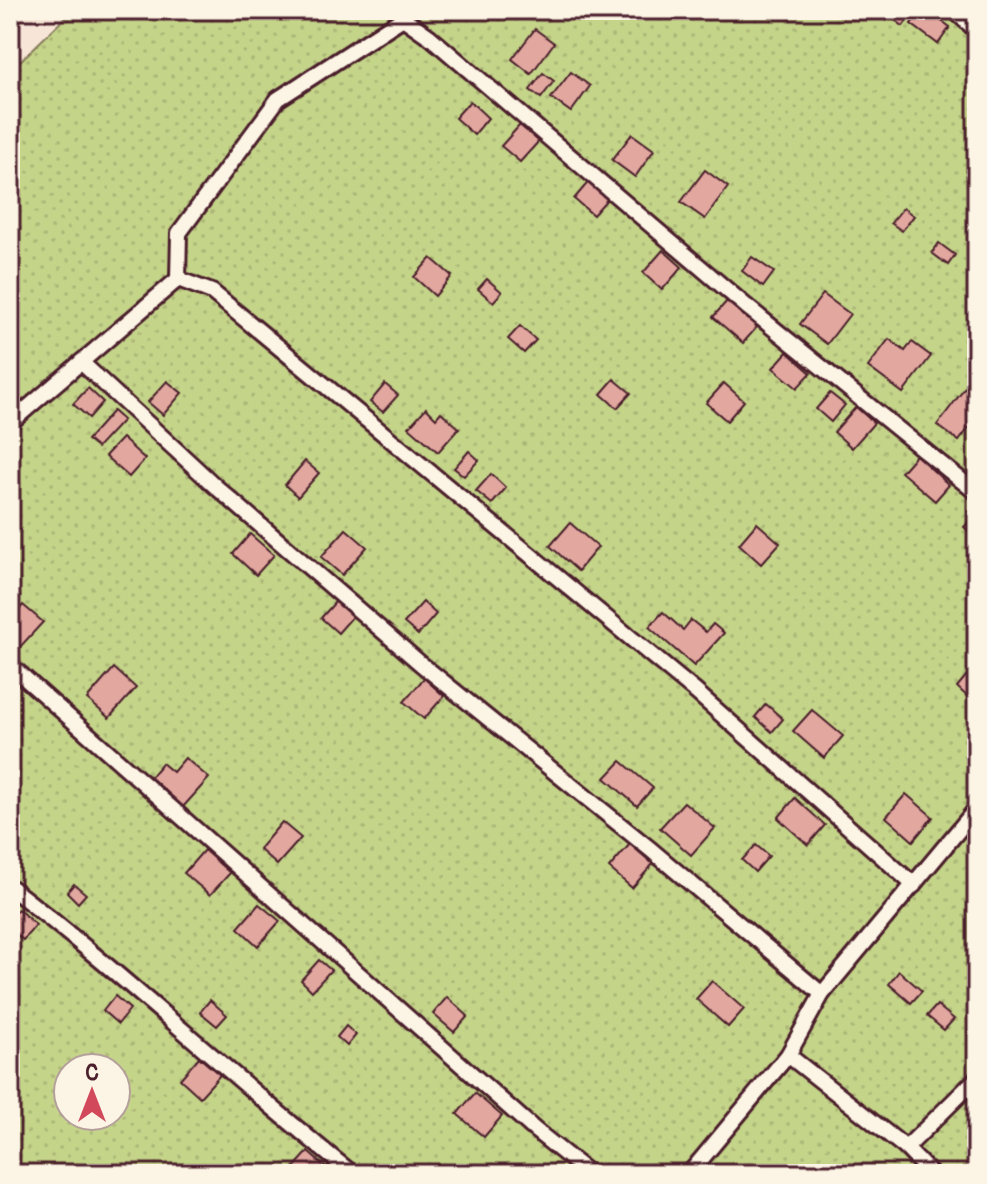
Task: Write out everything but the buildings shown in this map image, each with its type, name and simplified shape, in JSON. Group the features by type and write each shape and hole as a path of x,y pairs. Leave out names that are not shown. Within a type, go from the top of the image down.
{"lane":[{"path":"954,10 977,31"},
{"path":"10,423 178,279 179,233 278,99 404,14 746,306 977,493"},
{"path":"178,279 212,292 696,692 914,885"},
{"path":"81,362 215,486 421,664 650,849 822,994"},
{"path":"10,665 535,1130 590,1174"},
{"path":"689,1174 788,1055 822,994 977,808"},
{"path":"10,887 353,1174"},
{"path":"788,1055 906,1148 931,1174"},
{"path":"906,1148 977,1078"}],"green space":[{"path":"73,10 977,10 977,1174 10,1174 10,71"}]}
